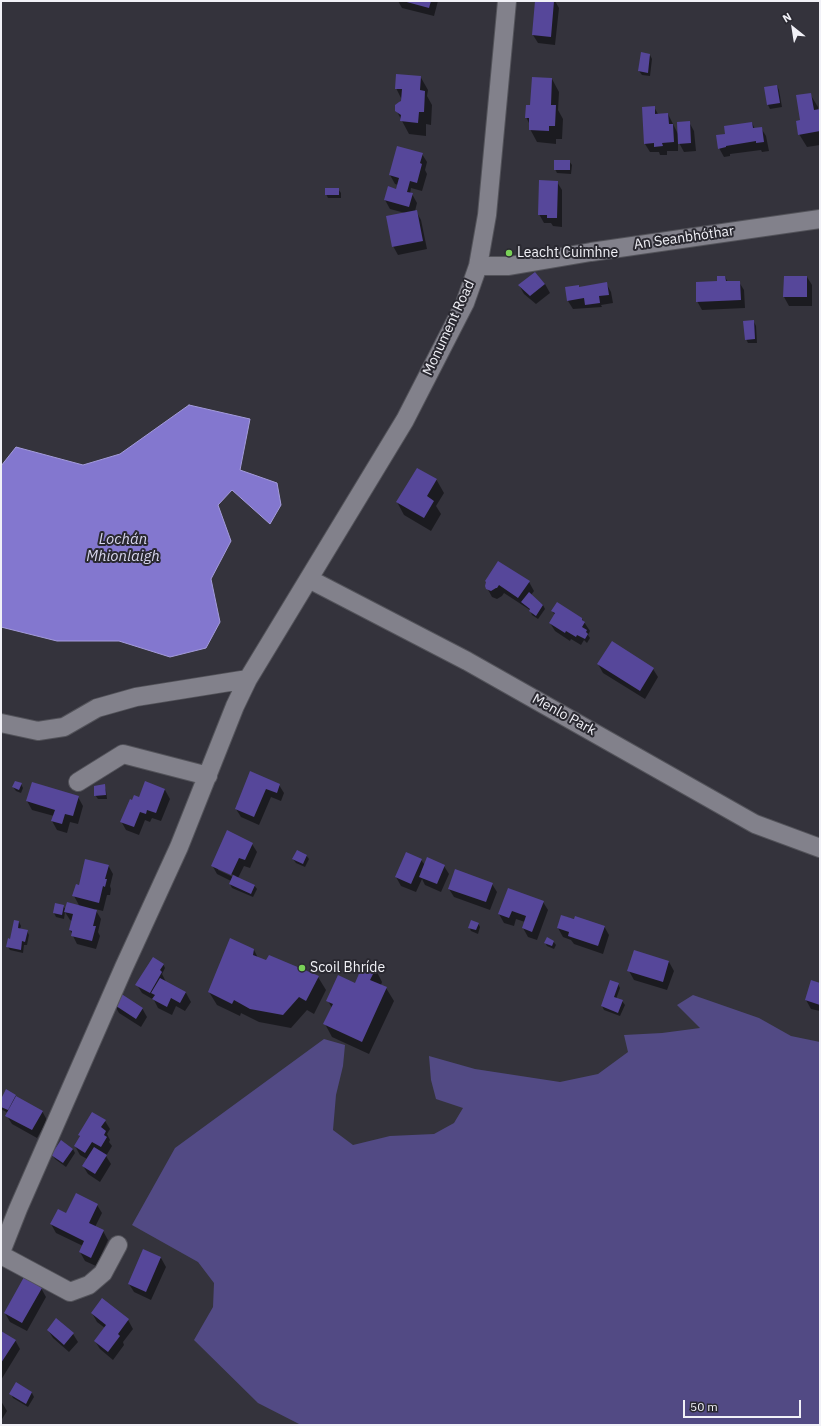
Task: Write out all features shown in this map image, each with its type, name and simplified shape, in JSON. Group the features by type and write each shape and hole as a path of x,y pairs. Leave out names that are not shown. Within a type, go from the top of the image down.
{"street":[{"name":"Monument Road","path":"1,1252 27,1188 124,966 179,847 235,706 248,680 405,420 465,302 478,266 487,215 507,1"},
{"name":"An Seanbhóthar","path":"478,266 509,266 599,250 820,219"},
{"name":"Menlo Park","path":"309,579 467,661 755,824 820,848"},
{"path":"1,723 38,731 64,727 97,708 136,697 248,680"},
{"path":"78,782 123,754 208,776"},
{"path":"1,1255 70,1292 89,1286 103,1273 118,1245"}],"shaded area":[{"path":"693,995 759,1018 791,1036 820,1042 820,1425 301,1425 258,1403 194,1340 213,1307 214,1283 198,1262 132,1225 175,1148 324,1039 345,1045 343,1066 336,1095 333,1130 353,1145 390,1136 434,1134 454,1123 463,1108 436,1099 431,1080 429,1056 475,1069 560,1082 598,1074 628,1052 624,1035 662,1033 700,1028 677,1005"}],"water":[{"name":"Lochán Mhionlaigh","path":"189,405 250,419 240,470 277,483 281,505 270,524 232,490 218,505 231,541 211,579 220,622 206,648 170,657 119,641 57,641 1,627 1,466 16,447 83,465 120,454"}],"building":[{"path":"403,1 431,1 429,8"},
{"path":"535,1 554,1 551,37 532,35"},
{"path":"641,52 650,54 648,73 638,71"},
{"path":"396,74 421,76 420,90 425,91 424,112 419,112 418,123 400,121 401,115 395,111 395,105 401,101 402,89 395,89"},
{"path":"532,77 552,78 551,105 556,105 555,126 549,126 549,131 529,130 529,118 525,118 526,105 530,105"},
{"path":"777,85 780,103 767,105 764,87"},
{"path":"811,93 814,110 820,109 820,131 798,135 796,121 800,120 796,95"},
{"path":"655,106 655,114 668,113 669,124 673,124 674,142 662,143 663,146 654,147 654,143 644,144 642,107"},
{"path":"690,121 691,143 678,144 677,122"},
{"path":"752,122 753,128 762,127 764,142 756,143 756,141 726,146 718,149 716,135 725,134 724,126"},
{"path":"397,146 423,153 417,183 410,181 407,192 413,193 409,207 384,200 388,186 396,189 399,178 389,175"},
{"path":"554,160 570,160 570,170 554,170"},
{"path":"539,180 558,181 557,218 547,218 547,215 538,215"},
{"path":"325,188 339,188 339,195 325,195"},
{"path":"417,210 423,241 392,247 386,216"},
{"path":"535,272 545,284 530,296 518,285"},
{"path":"717,276 725,276 726,281 740,281 741,300 696,302 696,282 717,281"},
{"path":"784,276 807,276 807,297 783,297"},
{"path":"607,282 609,295 599,296 600,303 585,305 584,298 567,301 565,287 579,285 579,287"},
{"path":"754,320 755,339 745,340 743,321"},
{"path":"417,468 437,479 427,496 434,501 424,518 396,502"},
{"path":"498,561 530,581 518,598 499,585 491,591 486,589 485,581"},
{"path":"529,592 543,605 536,616 521,602"},
{"path":"557,602 582,618 585,622 582,627 587,630 586,632 588,634 585,639 577,635 576,637 566,631 565,633 549,623 555,613 551,611"},
{"path":"612,641 654,668 640,691 597,664"},
{"path":"250,771 280,784 277,793 266,789 254,817 235,809"},
{"path":"15,781 22,783 19,790 12,787"},
{"path":"145,781 165,789 156,813 147,810 146,814 140,812 134,827 120,822 130,799 132,800 134,795 139,797"},
{"path":"32,782 79,796 73,816 65,814 62,824 51,821 55,810 26,801"},
{"path":"105,784 106,795 94,796 94,786"},
{"path":"227,830 253,843 245,860 239,858 231,875 211,866"},
{"path":"297,850 307,855 303,864 292,859"},
{"path":"406,852 422,859 411,884 395,877"},
{"path":"427,857 445,865 437,884 419,877"},
{"path":"85,859 109,865 105,879 107,879 105,887 103,886 99,903 72,896 76,884 79,885"},
{"path":"455,869 493,883 486,902 448,889"},
{"path":"233,875 255,885 251,894 229,884"},
{"path":"508,888 544,901 532,932 522,928 526,916 512,911 509,918 498,914"},
{"path":"67,902 97,910 93,926 96,926 92,941 71,936 72,931 69,930 73,914 64,912"},
{"path":"55,903 64,905 62,915 53,913"},
{"path":"561,915 574,919 575,916 605,926 598,946 568,936 569,932 557,928"},
{"path":"14,920 19,921 18,928 28,930 25,942 22,941 21,950 6,947 8,938 10,939"},
{"path":"471,920 479,923 476,930 468,928"},
{"path":"547,937 554,941 552,946 544,943"},
{"path":"230,938 254,949 253,955 266,960 269,955 319,976 306,1001 299,997 283,1015 250,1009 234,1000 232,1004 208,992"},
{"path":"634,950 669,961 663,982 627,971"},
{"path":"153,957 164,964 160,970 162,972 150,993 135,985"},
{"path":"364,962 376,968 370,980 387,987 362,1042 323,1024 333,1004 326,1001 338,975 355,983"},
{"path":"160,978 186,992 180,1003 171,998 167,1007 152,999 155,995 151,993"},
{"path":"610,980 619,983 614,997 623,1000 618,1013 601,1006"},
{"path":"811,980 820,983 820,1005 805,1000"},
{"path":"120,993 143,1008 136,1019 113,1004"},
{"path":"6,1089 16,1095 8,1110 1,1107 1,1099"},
{"path":"16,1096 43,1111 32,1130 5,1116"},
{"path":"92,1112 106,1120 101,1127 106,1131 104,1135 107,1137 101,1147 92,1142 85,1153 74,1146 80,1136 78,1135"},
{"path":"61,1140 73,1149 63,1163 51,1155"},
{"path":"94,1147 107,1155 95,1174 82,1166"},
{"path":"76,1193 98,1204 89,1223 104,1230 91,1258 79,1252 84,1241 50,1224 58,1209 66,1213"},
{"path":"143,1249 161,1257 146,1292 128,1284"},
{"path":"24,1277 42,1288 22,1323 4,1313"},
{"path":"102,1298 129,1319 118,1334 120,1336 108,1352 94,1341 106,1325 91,1313"},
{"path":"56,1318 74,1333 64,1345 47,1330"},
{"path":"1,1331 16,1340 1,1363"},
{"path":"16,1382 32,1392 26,1404 9,1394"}],"place":[{"name":"Leacht Cuimhne","path":"509,253"},
{"name":"Scoil Bhríde","path":"302,968"}]}
